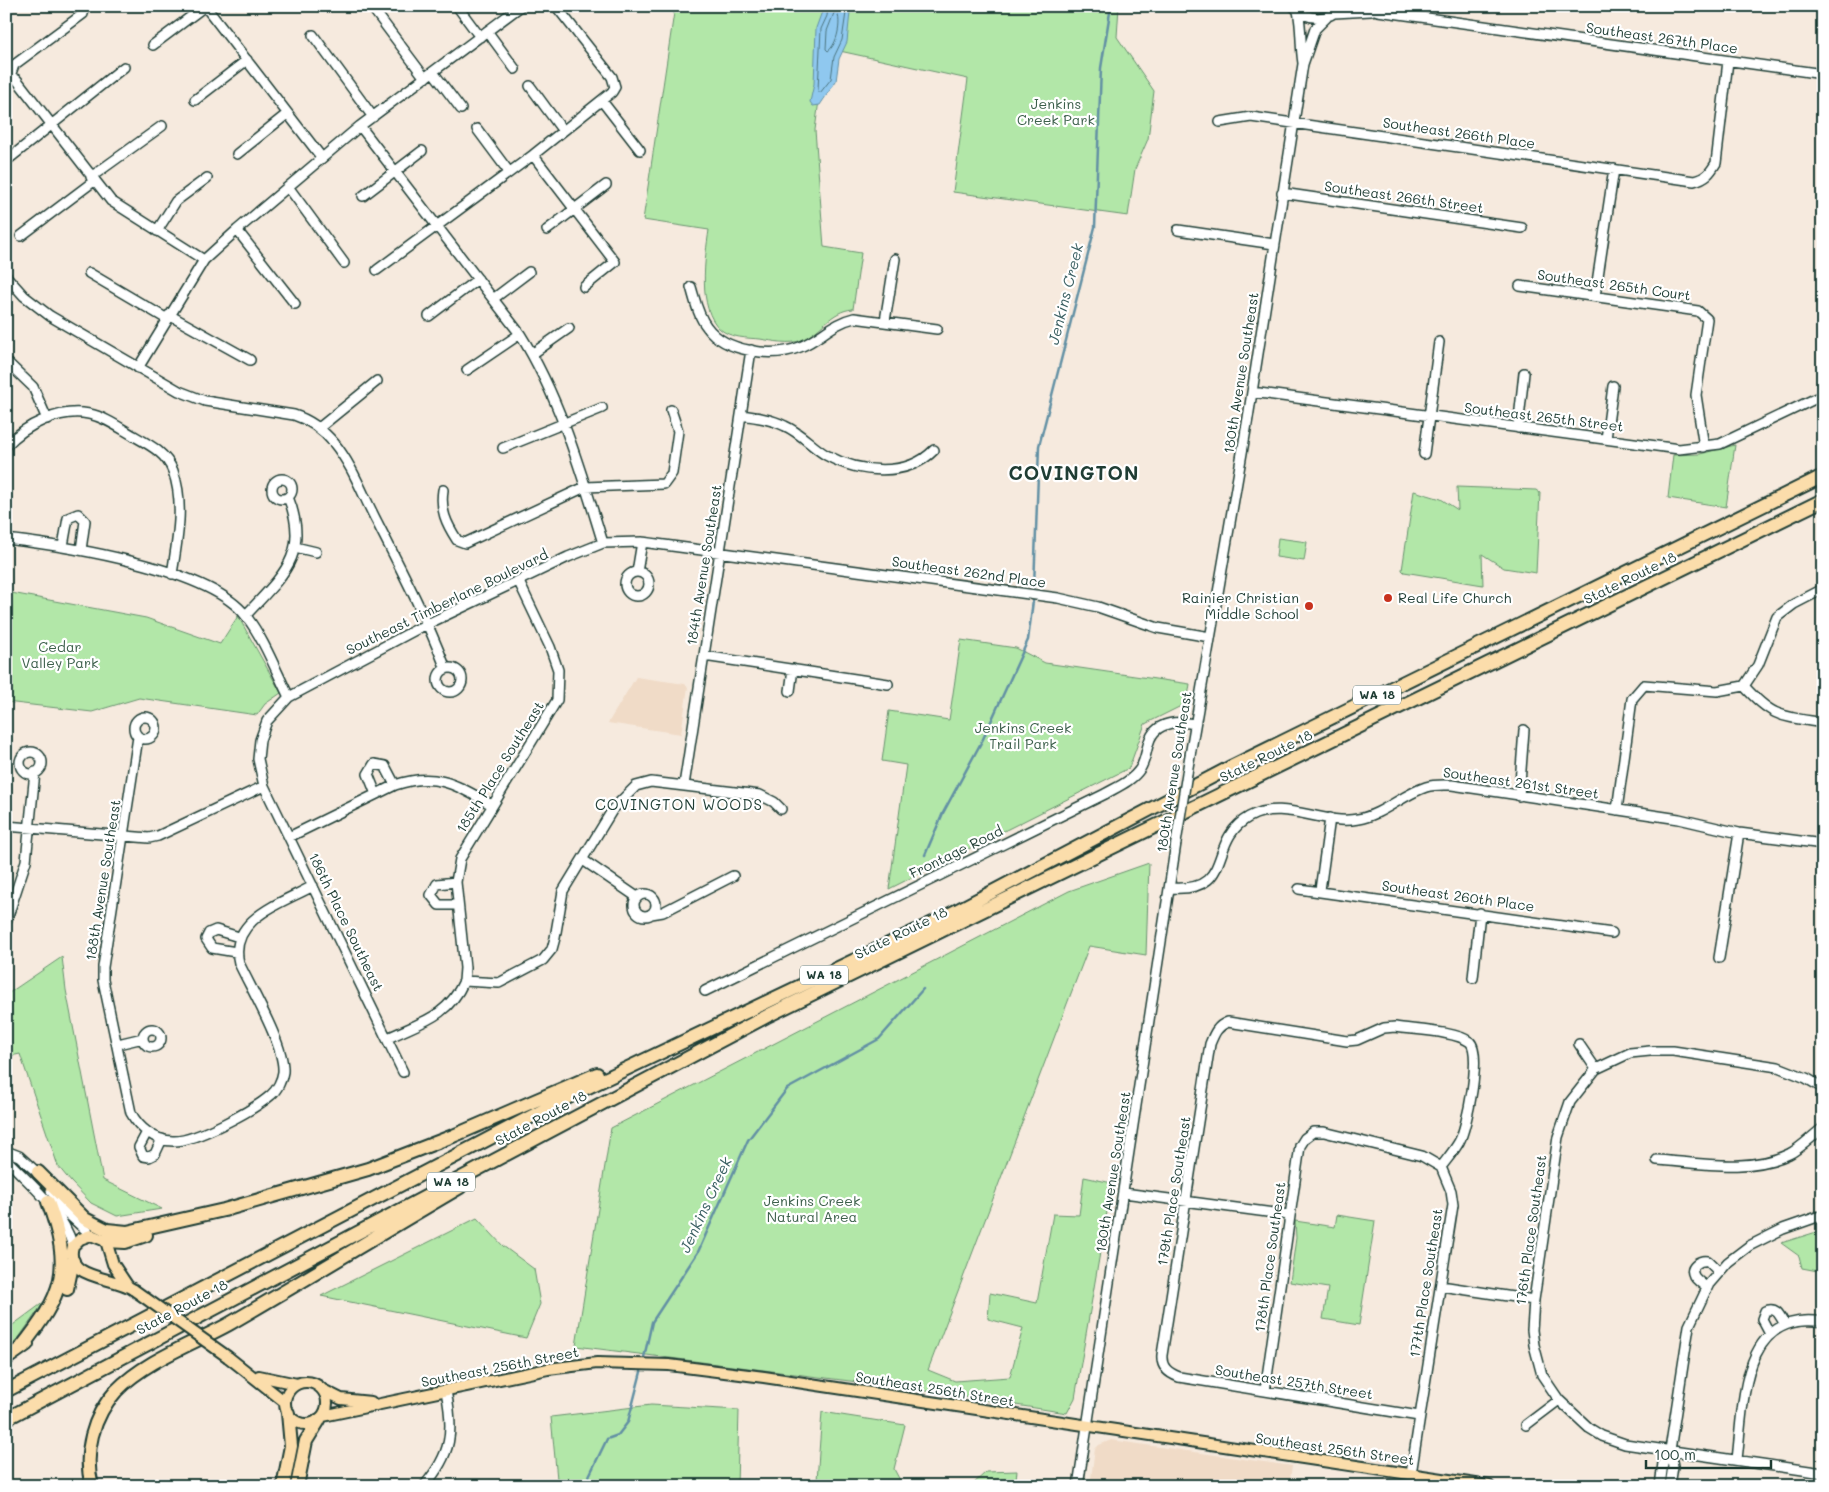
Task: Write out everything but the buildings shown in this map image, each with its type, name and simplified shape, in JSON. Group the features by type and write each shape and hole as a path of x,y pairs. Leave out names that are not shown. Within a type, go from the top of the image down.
{"highway":[{"name":"State Route 18","path":"936,927 1229,768 1823,476"},
{"name":"State Route 18","path":"6,1419 897,946 1823,500"},
{"name":"State Route 18","path":"6,1391 586,1088 754,1008 897,946"},
{"path":"38,1172 85,1219 107,1230 127,1232 224,1210 368,1169 453,1136 754,1008"},
{"path":"92,1486 88,1457 91,1436 107,1404 124,1384 158,1362 258,1307 592,1108"},
{"path":"20,1349 47,1314 61,1278 62,1243 48,1202"},
{"path":"106,1241 125,1242 174,1230 224,1210"},
{"path":"6,1359 52,1322 67,1289 73,1261"},
{"path":"283,1486 291,1446 287,1408"},
{"path":"296,1486 306,1442 320,1418"}],"main road":[{"path":"131,1288 83,1273 73,1261 73,1246 80,1239 91,1235 106,1241 113,1264 131,1288 251,1374 287,1408 293,1419 306,1424 320,1418 327,1402 322,1389 310,1382 297,1384 251,1374"},
{"name":"Southeast 256th Street","path":"320,1418 377,1403 548,1369 576,1365 644,1363 693,1368 1489,1486"},
{"path":"287,1408 289,1391 297,1384"},
{"name":"Southeast 256th Street","path":"322,1389 329,1395 341,1399 377,1403"}],"street":[{"path":"153,45 205,6 322,158"},
{"path":"371,6 429,75 461,109"},
{"path":"457,6 514,69"},
{"path":"138,368 204,260 360,126 521,6"},
{"path":"377,270 534,155 612,92 614,87 612,77 556,6"},
{"name":"180th Avenue Southeast","path":"1078,1486 1187,773 1252,392 1303,64 1315,29 1342,6"},
{"name":"Southeast 267th Place","path":"1363,6 1378,11 1823,74"},
{"name":"180th Avenue Southeast","path":"1294,8 1302,31 1301,50 1303,64"},
{"name":"Southeast 267th Place","path":"1294,8 1309,17 1378,11"},
{"path":"83,14 14,66 8,76 17,80 92,179 111,201 204,260"},
{"path":"313,35 373,117"},
{"path":"195,100 247,60"},
{"name":"Southeast 266th Place","path":"1220,122 1251,117 1694,181 1703,179 1711,173 1716,163 1728,61"},
{"path":"6,160 124,67"},
{"path":"530,86 563,131"},
{"path":"602,101 640,150"},
{"path":"237,154 288,114"},
{"path":"21,236 162,126"},
{"path":"360,126 520,334 532,354 564,423 603,544"},
{"path":"477,128 509,172"},
{"path":"363,196 422,150"},
{"path":"534,155 615,262 584,287"},
{"path":"1596,296 1614,169"},
{"path":"158,231 176,201 207,178"},
{"path":"547,230 606,185"},
{"path":"289,188 344,263"},
{"name":"Southeast 266th Street","path":"1282,193 1522,228"},
{"path":"237,230 295,304"},
{"path":"1178,230 1274,244"},
{"path":"885,321 895,259"},
{"path":"493,299 529,272"},
{"path":"89,273 250,360"},
{"path":"6,276 17,290 38,308 138,368 194,398 275,410 306,418 320,428 335,444 346,462 428,624 446,669"},
{"path":"429,316 478,279"},
{"name":"Southeast 265th Court","path":"1520,286 1698,311 1704,314 1706,319 1696,395 1704,447"},
{"path":"691,287 700,315 713,333 723,341 750,350 778,351 798,348 841,321 854,318 937,329"},
{"path":"532,354 569,328"},
{"path":"467,370 520,334"},
{"path":"1424,454 1439,342"},
{"name":"184th Avenue Southeast","path":"684,785 750,350"},
{"path":"6,361 33,387 47,419"},
{"path":"1518,428 1524,373"},
{"path":"320,428 378,381"},
{"path":"1606,439 1613,386"},
{"name":"Southeast 265th Street","path":"1252,392 1679,449 1704,447 1734,438 1823,395"},
{"path":"503,448 602,408"},
{"path":"443,490 442,507 445,520 457,540 470,542 585,487 660,485 670,480 674,464 678,431 671,410"},
{"path":"6,446 15,436 47,419 73,413 90,414 155,448 166,458 173,472 179,507 178,534 172,574"},
{"path":"740,415 775,422 797,433 826,455 872,468 909,468 919,464 934,450"},
{"path":"246,614 284,575 295,547 297,526 288,497"},
{"path":"63,546 68,518 78,514 85,522 81,550"},
{"path":"6,538 81,550 172,574 216,590 246,614 289,697"},
{"path":"637,572 642,542"},
{"name":"Southeast Timberlane Boulevard","path":"264,786 258,759 260,740 267,721 289,697 428,624 568,557 603,544 642,542 720,553"},
{"path":"295,547 316,552"},
{"name":"Southeast 262nd Place","path":"720,553 1058,598 1098,607 1158,628 1210,637"},
{"name":"185th Place Southeast","path":"464,981 465,968 456,882 460,859 557,700 558,670 550,647 519,582"},
{"path":"1617,810 1632,699 1644,685 1717,691 1744,686 1758,665 1777,617 1794,604 1823,589"},
{"path":"704,656 888,684"},
{"path":"790,691 793,669"},
{"path":"1744,686 1764,707 1782,716 1823,723"},
{"name":"Frontage Road","path":"705,991 1105,794 1128,781 1140,769 1150,739 1156,731 1174,722 1195,724"},
{"path":"1519,796 1524,730"},
{"name":"188th Avenue Southeast","path":"138,737 103,967 106,996 118,1044 131,1113 139,1126 154,1136 171,1142 193,1138 259,1104 273,1094 283,1072 279,1049 238,963 236,952"},
{"path":"376,794 368,774 374,764 385,766 395,784"},
{"path":"6,922 26,861 35,772"},
{"path":"289,837 395,784 422,778 442,780 462,788 492,805"},
{"path":"388,1038 444,1010 458,994 464,981 499,983 539,964 543,960 552,949 563,891 613,809 636,786 651,782 760,795 774,802 781,809"},
{"name":"Southeast 261st Street","path":"1170,888 1192,888 1206,883 1215,871 1231,832 1250,817 1260,813 1279,810 1357,820 1367,817 1412,793 1434,785 1452,785 1679,819 1739,833 1823,844"},
{"path":"6,826 143,838 158,836 264,786"},
{"name":"186th Place Southeast","path":"264,786 403,1072"},
{"path":"1320,890 1330,818"},
{"path":"1719,958 1739,833"},
{"path":"583,860 637,897"},
{"path":"651,914 656,905 654,898 644,894 637,897 633,903 635,911 644,916 663,912 733,876"},
{"path":"456,882 437,884 431,895 439,905 458,905"},
{"path":"238,939 216,930 210,932 206,939 212,948 236,952 238,939 258,916 313,886"},
{"name":"Southeast 260th Place","path":"1299,889 1320,890 1612,933"},
{"path":"1473,978 1480,913"},
{"name":"179th Place Southeast","path":"1166,1370 1162,1364 1162,1355 1210,1044 1218,1028 1228,1022 1346,1041 1357,1040 1384,1028 1395,1027 1462,1038 1473,1046 1476,1058 1465,1128 1460,1142 1441,1167"},
{"path":"118,1044 143,1038"},
{"path":"1579,1044 1596,1069 1630,1053 1673,1051 1778,1067 1806,1078 1823,1088"},
{"name":"176th Place Southeast","path":"1559,1400 1542,1375 1538,1361 1532,1330 1534,1300 1558,1137 1570,1102 1596,1069"},
{"path":"1656,1160 1733,1165 1764,1162 1790,1154 1823,1128"},
{"name":"178th Place Southeast","path":"1265,1391 1289,1215 1300,1146 1305,1138 1313,1132 1324,1132 1422,1156 1441,1167"},
{"path":"6,1151 19,1156 38,1172 68,1214 91,1235"},
{"path":"6,1159 48,1202 66,1225 73,1246"},
{"name":"177th Place Southeast","path":"1411,1474 1453,1205 1451,1191 1441,1167"},
{"path":"1124,1193 1289,1215"},
{"path":"1670,1486 1673,1466 1670,1450 1689,1326 1708,1288 1728,1262 1749,1246 1783,1229 1823,1215"},
{"path":"1708,1288 1695,1278 1693,1272 1694,1265 1704,1260 1719,1272"},
{"path":"1441,1286 1534,1300"},
{"path":"1770,1334 1762,1319 1765,1311 1771,1309 1776,1311 1785,1325"},
{"path":"1737,1459 1750,1363 1770,1334 1785,1325 1807,1321 1823,1322"},
{"name":"Southeast 257th Street","path":"1166,1370 1179,1377 1419,1416"},
{"path":"424,1486 439,1468 449,1440 451,1417 446,1390"},
{"path":"1526,1425 1559,1400 1589,1428 1602,1436 1625,1444 1823,1473"},
{"path":"1660,1486 1662,1463 1670,1450"}],"shaded area":[{"path":"636,677 685,684 688,687 681,734 608,723"},
{"path":"1111,1440 1292,1466 1289,1486 1090,1486 1095,1449 1099,1445"}],"green space":[{"name":"Jenkins Creek Park","path":"675,6 1119,6 1117,37 1154,91 1148,139 1135,169 1128,216 953,192 968,79 826,48 815,130 824,247 861,253 853,309 838,313 809,336 792,342 739,337 724,332 713,320 705,296 704,282 709,230 643,220"},
{"path":"1735,445 1726,507 1668,498 1673,455 1700,454"},
{"path":"1457,487 1536,490 1540,493 1536,573 1504,568 1482,554 1483,585 1404,572 1402,570 1414,491 1441,499 1458,510"},
{"path":"1278,538 1307,542 1304,561 1276,557"},
{"name":"Cedar Valley Park","path":"6,592 146,618 220,644 238,616 281,693 265,704 257,715 139,698 92,712 6,702"},
{"name":"Jenkins Creek Trail Park","path":"961,640 1016,648 1045,663 1190,684 1187,703 1145,724 1129,768 889,889 906,765 882,761 889,711 949,720"},
{"name":"Jenkins Creek Natural Area","path":"1149,863 1146,955 1089,946 928,1370 955,1381 1010,1377 1023,1328 988,1319 990,1293 1037,1303 1053,1214 1079,1215 1084,1177 1112,1183 1075,1398 1067,1413 920,1390 576,1346 611,1128 1069,891"},
{"path":"62,957 66,990 103,1180 162,1209 117,1216 91,1203 58,1166 20,1054 6,1057 6,995"},
{"path":"1337,1215 1375,1221 1359,1325 1323,1319 1328,1288 1290,1282 1296,1238 1295,1221 1335,1227"},
{"path":"477,1218 503,1246 534,1269 540,1304 526,1338 321,1296"},
{"path":"1823,1230 1823,1272 1802,1268 1799,1256 1781,1243"},
{"path":"44,1302 18,1339 6,1351 6,1330"},
{"path":"651,1405 739,1410 737,1486 476,1486 477,1481 557,1479 551,1417"},
{"path":"822,1412 905,1425 894,1469 903,1486 823,1486 817,1480"},
{"path":"1017,1471 1015,1486 971,1486 986,1472"}],"water":[{"path":"824,6 853,6 850,12 847,42 839,59 836,81 820,105 813,106 810,102 814,84 816,28"}],"waterway":[{"name":"Jenkins Creek","path":"1034,587 1039,446 1095,227 1101,68 1111,6"},
{"name":"Jenkins Creek","path":"925,855 943,813 983,739 1028,640 1033,601"},
{"name":"Jenkins Creek","path":"643,1362 652,1322 698,1252 748,1140 787,1089 879,1039 923,989"},
{"name":"Jenkins Creek","path":"588,1486 589,1476 607,1439 618,1435 628,1422 642,1368"}],"place":[{"name":"Real Life Church","path":"1388,598"},
{"name":"Rainier Christian Middle School","path":"1309,606"}],"district":[{"name":"COVINGTON","path":"1074,473"},
{"name":"COVINGTON WOODS","path":"679,805"}]}
